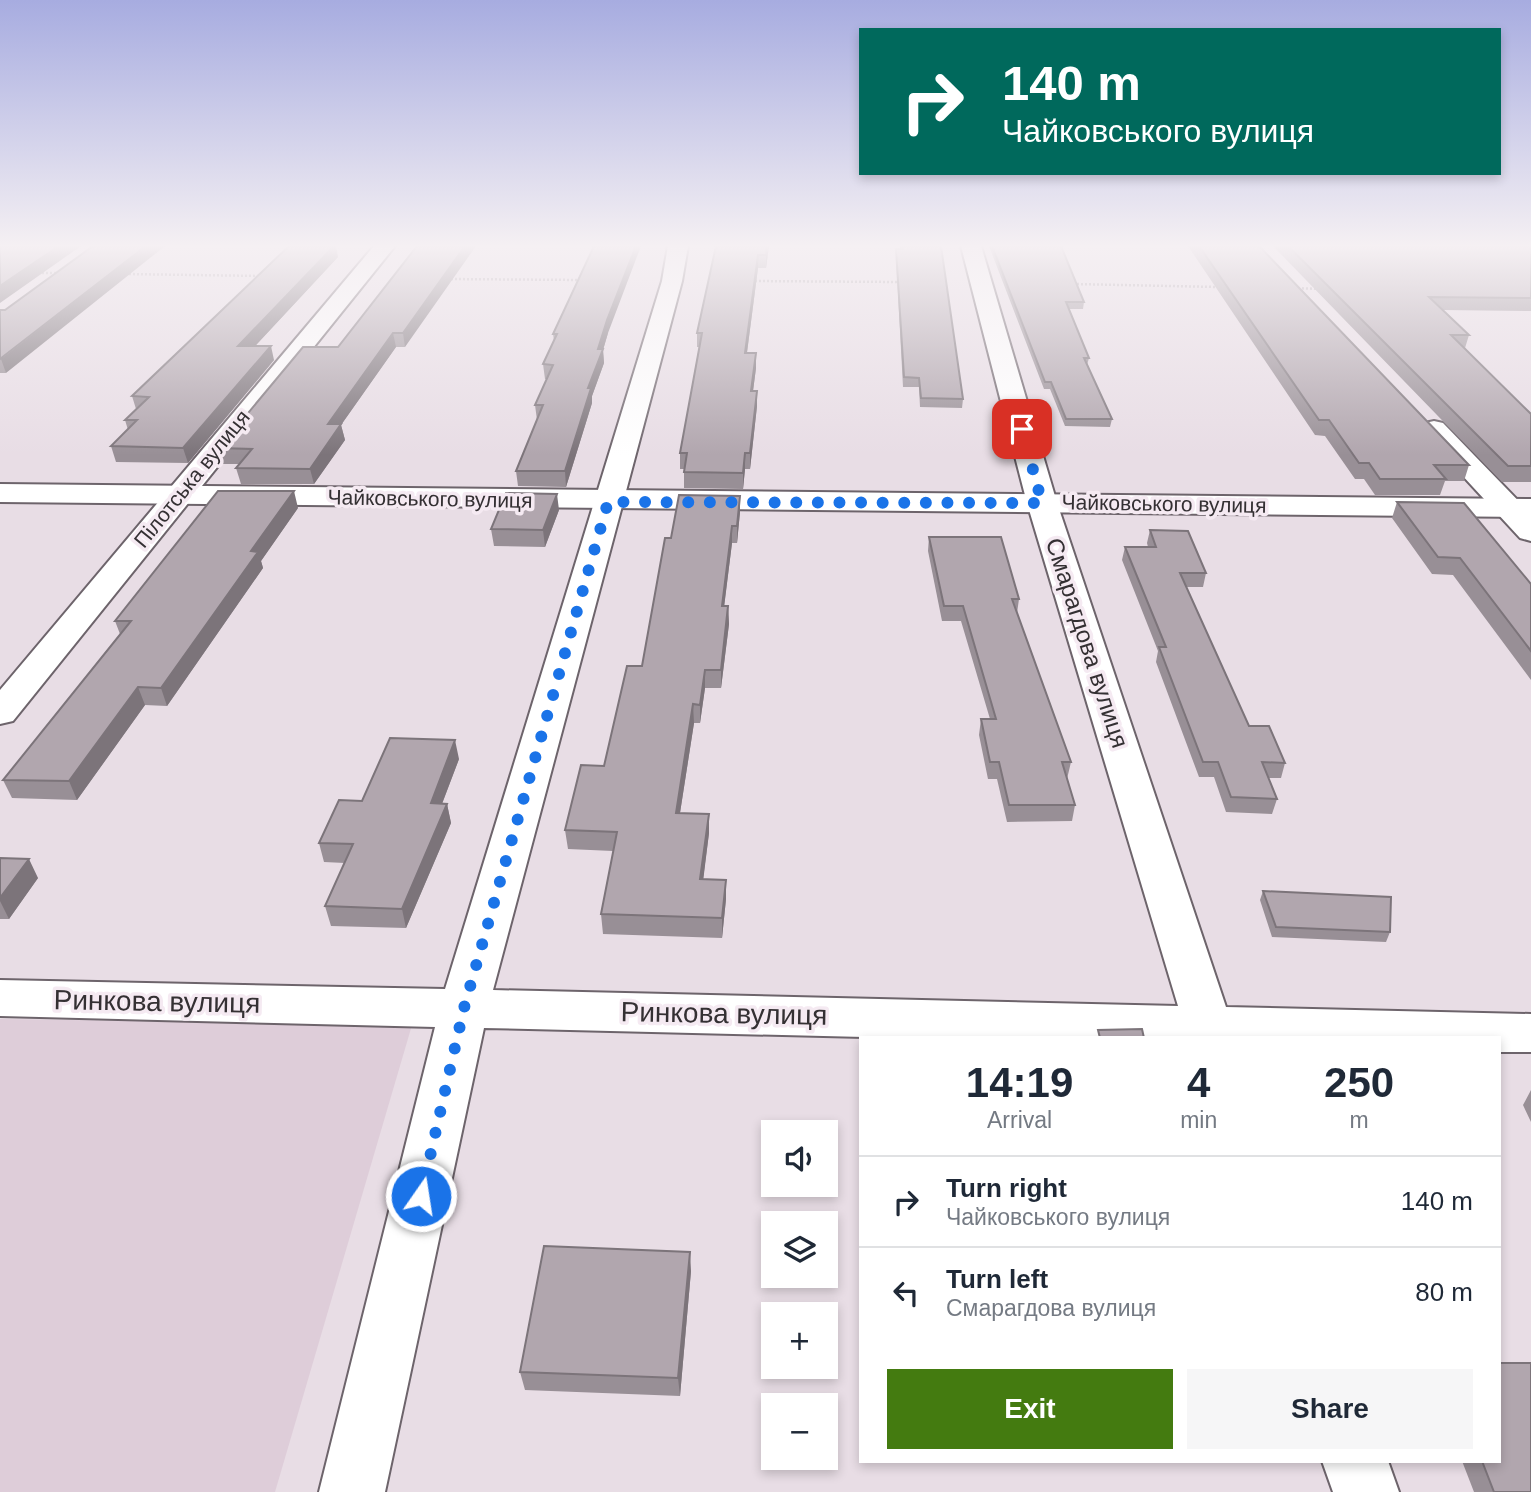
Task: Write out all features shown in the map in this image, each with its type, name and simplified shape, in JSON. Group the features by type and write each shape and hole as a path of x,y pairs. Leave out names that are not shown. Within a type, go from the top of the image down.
{"street":[{"name":"Пілотська вулиця","path":"0,713 327,316"},
{"path":"352,1492 464,1008 660,316"},
{"name":"Смарагдова вулиця","path":"990,316 1042,503 1210,1031"},
{"path":"1413,408 1521,508 1531,532"},
{"name":"Чайковського вулиця","path":"0,494 608,502 1521,508"},
{"name":"Ринкова вулиця","path":"0,998 464,1008 1210,1031 1531,1032"},
{"path":"1356,1463 1366,1492"}],"shaded area":[{"path":"0,1019 412,1025 275,1492 0,1492"}],"building":[{"path":"0,316 56,316 0,359"},
{"path":"216,316 267,316 238,346 271,346 183,448 111,446 137,420 125,420 149,397 132,396"},
{"path":"363,316 415,316 403,333 393,333 328,424 341,424 310,469 236,468 252,449 219,448 303,347 338,347"},
{"path":"562,316 609,316 598,349 603,349 588,388 591,388 565,471 516,471 543,405 535,405 553,365 543,364 557,334 553,334"},
{"path":"701,316 750,316 745,353 756,353 751,391 757,391 750,453 745,453 743,473 684,472 687,453 680,453 702,333 697,333"},
{"path":"900,316 951,316 963,399 921,398 919,378 904,377"},
{"path":"1019,316 1072,316 1089,358 1084,358 1112,419 1066,419 1051,382 1045,382"},
{"path":"1247,316 1326,316 1469,465 1434,465 1446,479 1380,479 1369,463 1359,463 1329,420 1319,420"},
{"path":"1358,316 1449,316 1469,335 1451,335 1531,414 1531,466 1508,466"},
{"path":"218,491 294,491 251,551 258,552 161,688 138,687 69,781 3,780 131,621 115,621"},
{"path":"506,493 557,494 543,530 491,529"},
{"path":"679,495 740,496 737,526 732,526 722,606 728,606 721,670 705,670 700,705 693,704 676,813 709,814 700,879 726,880 722,918 601,914 617,832 565,830 581,765 604,766 627,666 642,666 665,538 671,538"},
{"path":"1397,502 1464,503 1531,584 1531,651 1460,558 1438,557"},
{"path":"1150,530 1188,531 1206,573 1180,573 1249,726 1269,726 1285,763 1262,762 1277,799 1231,797 1218,762 1203,762 1159,647 1166,647 1125,547 1156,547"},
{"path":"929,537 1001,537 1019,599 1012,599 1071,762 1062,762 1075,805 1009,805 999,762 990,762 981,719 996,719 963,606 944,606"},
{"path":"390,738 455,740 431,803 447,804 402,909 325,906 353,844 319,843 339,800 362,801"},
{"path":"0,858 29,859 0,898"},
{"path":"1263,891 1391,897 1390,932 1276,927"},
{"path":"1142,1029 1144,1036 1100,1036 1098,1030"},
{"path":"544,1246 690,1252 678,1378 520,1372"},
{"path":"1501,1363 1531,1363 1531,1492 1494,1492 1483,1463 1501,1463"}],"route":[{"path":"421,1196 464,1008 608,502 1042,503 1022,429"}]}
